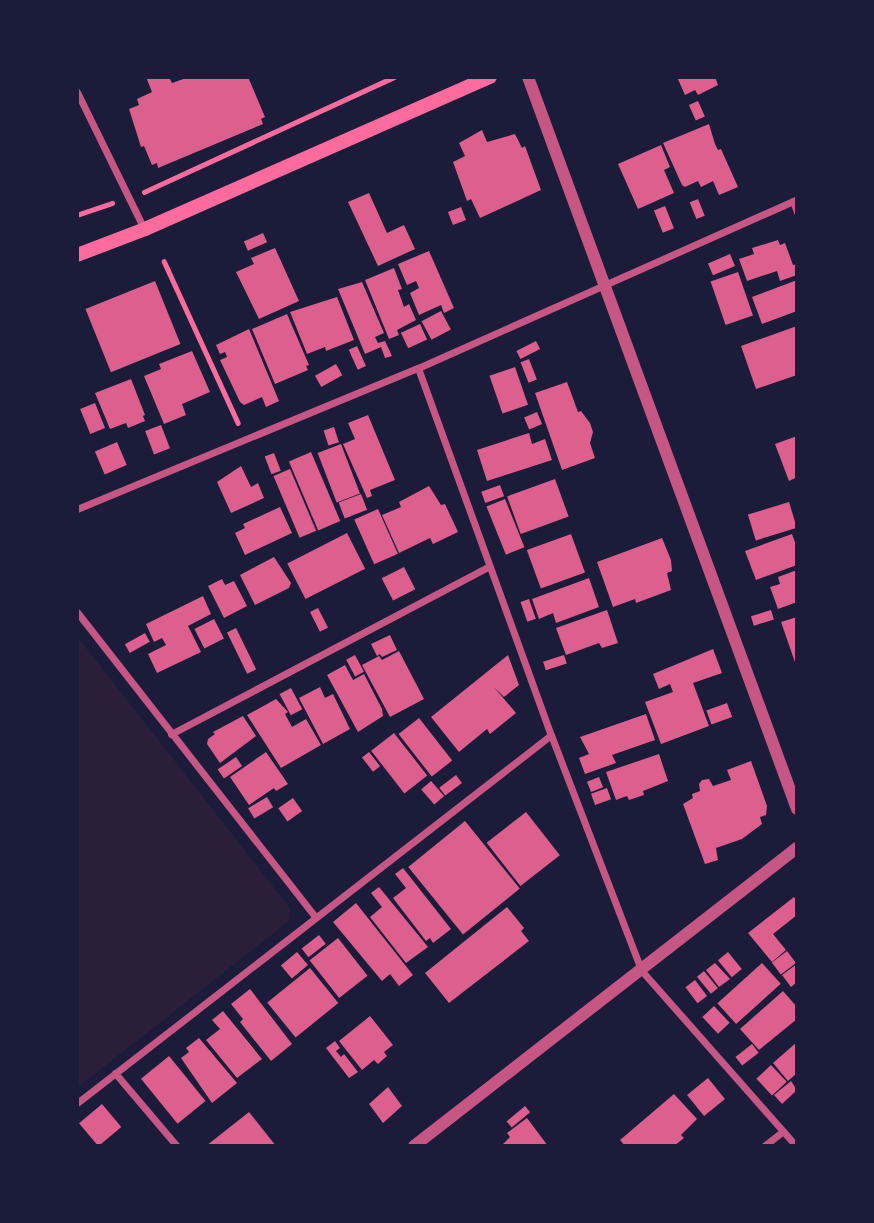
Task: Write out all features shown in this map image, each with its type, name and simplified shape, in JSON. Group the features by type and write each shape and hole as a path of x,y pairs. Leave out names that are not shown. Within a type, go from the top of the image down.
{"main road":[{"path":"77,254 145,229 490,77"}],"street":[{"path":"528,77 797,809"},
{"path":"77,92 145,229"},
{"path":"77,509 418,368 795,200 797,212"},
{"path":"418,368 551,734 641,970 796,1146"},
{"path":"172,734 489,566"},
{"path":"77,612 315,917"},
{"path":"77,1103 551,734"},
{"path":"414,1146 797,848"},
{"path":"115,1073 177,1146"},
{"path":"764,1146 783,1131"}],"path":[{"path":"77,215 129,197 394,77"},
{"path":"164,261 245,439"}],"shaded area":[{"path":"77,636 290,908 289,921 77,1088"}],"building":[{"path":"146,77 169,77 172,83 189,77 248,77 265,117 261,119 263,124 158,168 157,163 152,165 144,146 141,147 129,109 139,105 137,99 152,92"},
{"path":"677,77 715,77 718,85 698,95 695,90 685,95"},
{"path":"698,101 705,117 696,121 689,105"},
{"path":"709,124 715,144 718,150 721,149 738,187 719,195 713,181 701,187 698,181 685,187 682,185 663,143"},
{"path":"482,130 487,142 515,134 522,148 525,146 541,190 480,218 471,199 467,201 453,162 465,156 459,143"},
{"path":"661,145 670,167 664,170 674,193 638,209 618,164"},
{"path":"369,193 387,233 404,225 415,249 378,266 348,202"},
{"path":"698,199 705,216 696,219 690,202"},
{"path":"665,206 674,228 663,233 654,210"},
{"path":"461,207 466,220 453,225 448,212"},
{"path":"263,233 267,242 248,251 244,242"},
{"path":"778,240 780,245 785,243 793,265 797,264 797,275 780,281 777,271 747,281 739,259 754,254 752,248"},
{"path":"275,248 299,301 259,319 236,272 254,264 251,258"},
{"path":"429,251 454,308 444,313 441,305 419,315 410,293 419,288 416,281 407,285 398,264"},
{"path":"730,254 735,266 713,275 708,263"},
{"path":"394,268 402,289 398,290 404,307 409,304 416,320 397,330 399,335 389,339 365,280"},
{"path":"738,272 753,315 726,325 711,281"},
{"path":"797,280 797,311 762,324 752,297"},
{"path":"155,281 180,344 111,372 85,309"},
{"path":"362,282 384,333 375,337 378,343 385,341 392,356 385,358 381,347 365,354 338,289"},
{"path":"337,297 354,340 326,351 325,347 307,354 290,312"},
{"path":"441,311 451,330 431,340 422,321"},
{"path":"287,314 309,365 306,366 308,370 275,384 252,329"},
{"path":"420,324 427,339 408,348 401,333"},
{"path":"797,326 797,375 756,389 741,346"},
{"path":"249,329 279,401 266,407 262,397 244,405 240,402 220,360 227,357 225,352 220,354 216,345"},
{"path":"536,341 540,349 520,359 516,351"},
{"path":"357,346 366,366 358,370 349,350"},
{"path":"192,351 210,392 182,404 186,415 164,424 144,376 161,369 159,364"},
{"path":"529,359 537,380 528,383 521,362"},
{"path":"336,364 342,375 321,387 315,376"},
{"path":"515,367 528,405 502,414 489,376"},
{"path":"131,379 145,421 128,428 126,423 110,429 95,393"},
{"path":"567,382 578,412 581,411 590,423 593,432 590,443 595,458 562,470 535,393"},
{"path":"95,403 105,428 90,434 80,409"},
{"path":"537,412 542,424 529,429 524,417"},
{"path":"368,415 395,480 370,490 372,496 367,498 343,444 355,439 348,423"},
{"path":"161,425 170,448 154,454 145,431"},
{"path":"334,427 339,442 328,446 324,430"},
{"path":"529,433 532,444 545,439 552,460 487,481 477,450"},
{"path":"797,436 797,477 789,481 775,444"},
{"path":"117,442 127,465 105,474 95,451"},
{"path":"341,444 360,493 337,502 318,453"},
{"path":"311,452 340,521 318,530 289,461"},
{"path":"274,453 281,471 271,474 265,457"},
{"path":"241,466 251,487 258,483 264,498 231,513 217,482"},
{"path":"290,469 316,531 300,538 273,476"},
{"path":"555,479 569,517 521,534 507,496"},
{"path":"500,485 504,496 485,503 481,492"},
{"path":"429,486 441,505 445,504 458,532 433,544 430,538 399,553 382,515 401,507 399,502"},
{"path":"361,494 367,510 345,518 339,503"},
{"path":"505,499 524,547 506,555 486,506"},
{"path":"789,502 797,528 756,540 748,515"},
{"path":"280,507 292,533 245,555 235,533 245,528 243,524"},
{"path":"378,509 398,554 374,564 354,520"},
{"path":"347,533 365,569 305,599 287,563"},
{"path":"571,534 585,573 541,589 527,550"},
{"path":"792,534 797,548 797,565 756,580 745,551"},
{"path":"662,538 671,560 672,571 667,573 671,590 636,603 635,599 613,607 597,562"},
{"path":"274,557 291,583 289,588 255,605 240,575"},
{"path":"404,567 415,589 393,601 382,578"},
{"path":"797,570 797,602 778,609 770,587 780,584 778,577"},
{"path":"589,578 599,607 556,623 553,613 539,619 532,599"},
{"path":"222,579 225,585 234,581 247,606 224,618 208,586"},
{"path":"203,596 211,614 188,626 201,652 157,673 148,654 166,645 162,638 154,642 146,624"},
{"path":"529,599 536,619 527,622 520,602"},
{"path":"318,608 328,628 320,632 310,612"},
{"path":"607,610 618,643 602,648 599,643 566,655 556,628"},
{"path":"771,610 774,620 754,626 751,616"},
{"path":"797,617 797,668 781,622"},
{"path":"214,619 224,639 204,649 194,629"},
{"path":"236,628 256,669 247,674 227,632"},
{"path":"145,633 150,642 130,653 125,644"},
{"path":"390,635 397,650 382,657 380,654 377,656 371,644"},
{"path":"713,649 722,673 693,683 709,726 661,744 645,702 673,692 670,684 659,689 653,674"},
{"path":"399,651 424,699 390,717 362,665 379,656 382,660"},
{"path":"355,655 364,672 355,676 346,660"},
{"path":"508,655 519,685 504,697 494,687 516,713 490,734 487,729 459,752 431,717"},
{"path":"564,655 567,664 546,670 543,662"},
{"path":"345,665 353,680 364,674 382,709 383,716 358,732 327,675"},
{"path":"320,687 325,698 333,694 350,729 323,744 299,698"},
{"path":"291,688 302,709 291,715 280,694"},
{"path":"276,699 288,712 285,714 292,727 306,719 321,745 281,768 247,715"},
{"path":"727,703 732,717 711,725 706,711"},
{"path":"646,714 655,740 612,755 616,763 585,774 579,758 589,754 580,737"},
{"path":"243,716 256,736 220,763 207,744 208,739 215,734 213,732"},
{"path":"419,718 452,761 432,777 399,734"},
{"path":"394,733 427,776 404,793 371,751"},
{"path":"266,752 288,784 276,791 274,788 249,805 230,777"},
{"path":"369,752 380,766 373,772 362,758"},
{"path":"659,754 668,781 643,791 644,795 629,800 627,796 616,800 606,772"},
{"path":"236,757 242,766 224,778 218,769"},
{"path":"751,761 767,806 766,815 760,817 762,824 742,839 716,848 718,860 705,864 683,804 693,798 692,794 700,791 699,784 702,780 709,779 713,786 731,780 727,770"},
{"path":"456,775 462,783 445,796 439,788"},
{"path":"599,777 603,787 591,792 587,782"},
{"path":"431,781 444,796 434,805 421,790"},
{"path":"607,788 611,799 595,805 591,794"},
{"path":"267,797 273,807 254,819 248,808"},
{"path":"293,798 302,811 287,821 278,808"},
{"path":"526,812 560,855 520,886 487,843"},
{"path":"465,821 520,889 463,935 408,867"},
{"path":"403,868 451,929 433,943 430,938 426,941 393,898 406,888 395,874"},
{"path":"379,887 428,947 406,963 370,917 382,907 371,893"},
{"path":"794,897 797,901 797,915 773,934 786,950 772,962 748,933"},
{"path":"356,903 413,975 399,986 390,974 382,981 333,922"},
{"path":"507,907 524,928 521,931 529,941 449,1003 425,973"},
{"path":"319,935 326,944 308,957 302,949"},
{"path":"338,938 368,976 339,998 310,960"},
{"path":"787,951 796,963 781,974 772,962"},
{"path":"297,952 308,965 292,979 281,965"},
{"path":"728,952 742,969 732,977 718,960"},
{"path":"715,963 730,979 719,987 706,970"},
{"path":"762,963 781,984 736,1024 717,1003"},
{"path":"797,964 797,982 791,987 782,975"},
{"path":"310,968 338,1003 296,1038 267,1003"},
{"path":"704,971 718,988 711,994 697,977"},
{"path":"695,980 707,996 697,1003 685,987"},
{"path":"250,989 292,1044 271,1061 240,1022 243,1019 231,1004"},
{"path":"783,991 797,1007 797,1019 759,1050 740,1029"},
{"path":"714,1006 730,1023 718,1034 702,1017"},
{"path":"223,1011 262,1059 237,1078 206,1040 220,1029 212,1020"},
{"path":"370,1016 393,1045 384,1052 387,1056 378,1064 374,1060 362,1070 339,1041"},
{"path":"199,1038 237,1083 212,1103 181,1058 189,1052 186,1048"},
{"path":"335,1041 340,1048 336,1051 341,1057 344,1054 358,1072 349,1078 326,1048"},
{"path":"797,1042 797,1073 788,1081 773,1063"},
{"path":"752,1044 759,1053 742,1066 735,1057"},
{"path":"169,1056 206,1101 178,1124 141,1079"},
{"path":"771,1065 787,1082 772,1095 756,1079"},
{"path":"708,1078 725,1099 704,1116 687,1095"},
{"path":"791,1081 797,1090 782,1104 774,1095"},
{"path":"388,1087 402,1106 383,1123 369,1104"},
{"path":"674,1094 697,1119 681,1135 684,1138 674,1146 625,1146 620,1140"},
{"path":"102,1104 121,1127 98,1146 79,1123"},
{"path":"525,1106 530,1112 512,1128 507,1121"},
{"path":"249,1112 276,1146 206,1146"},
{"path":"527,1118 548,1146 501,1146 510,1137 507,1133"}]}
